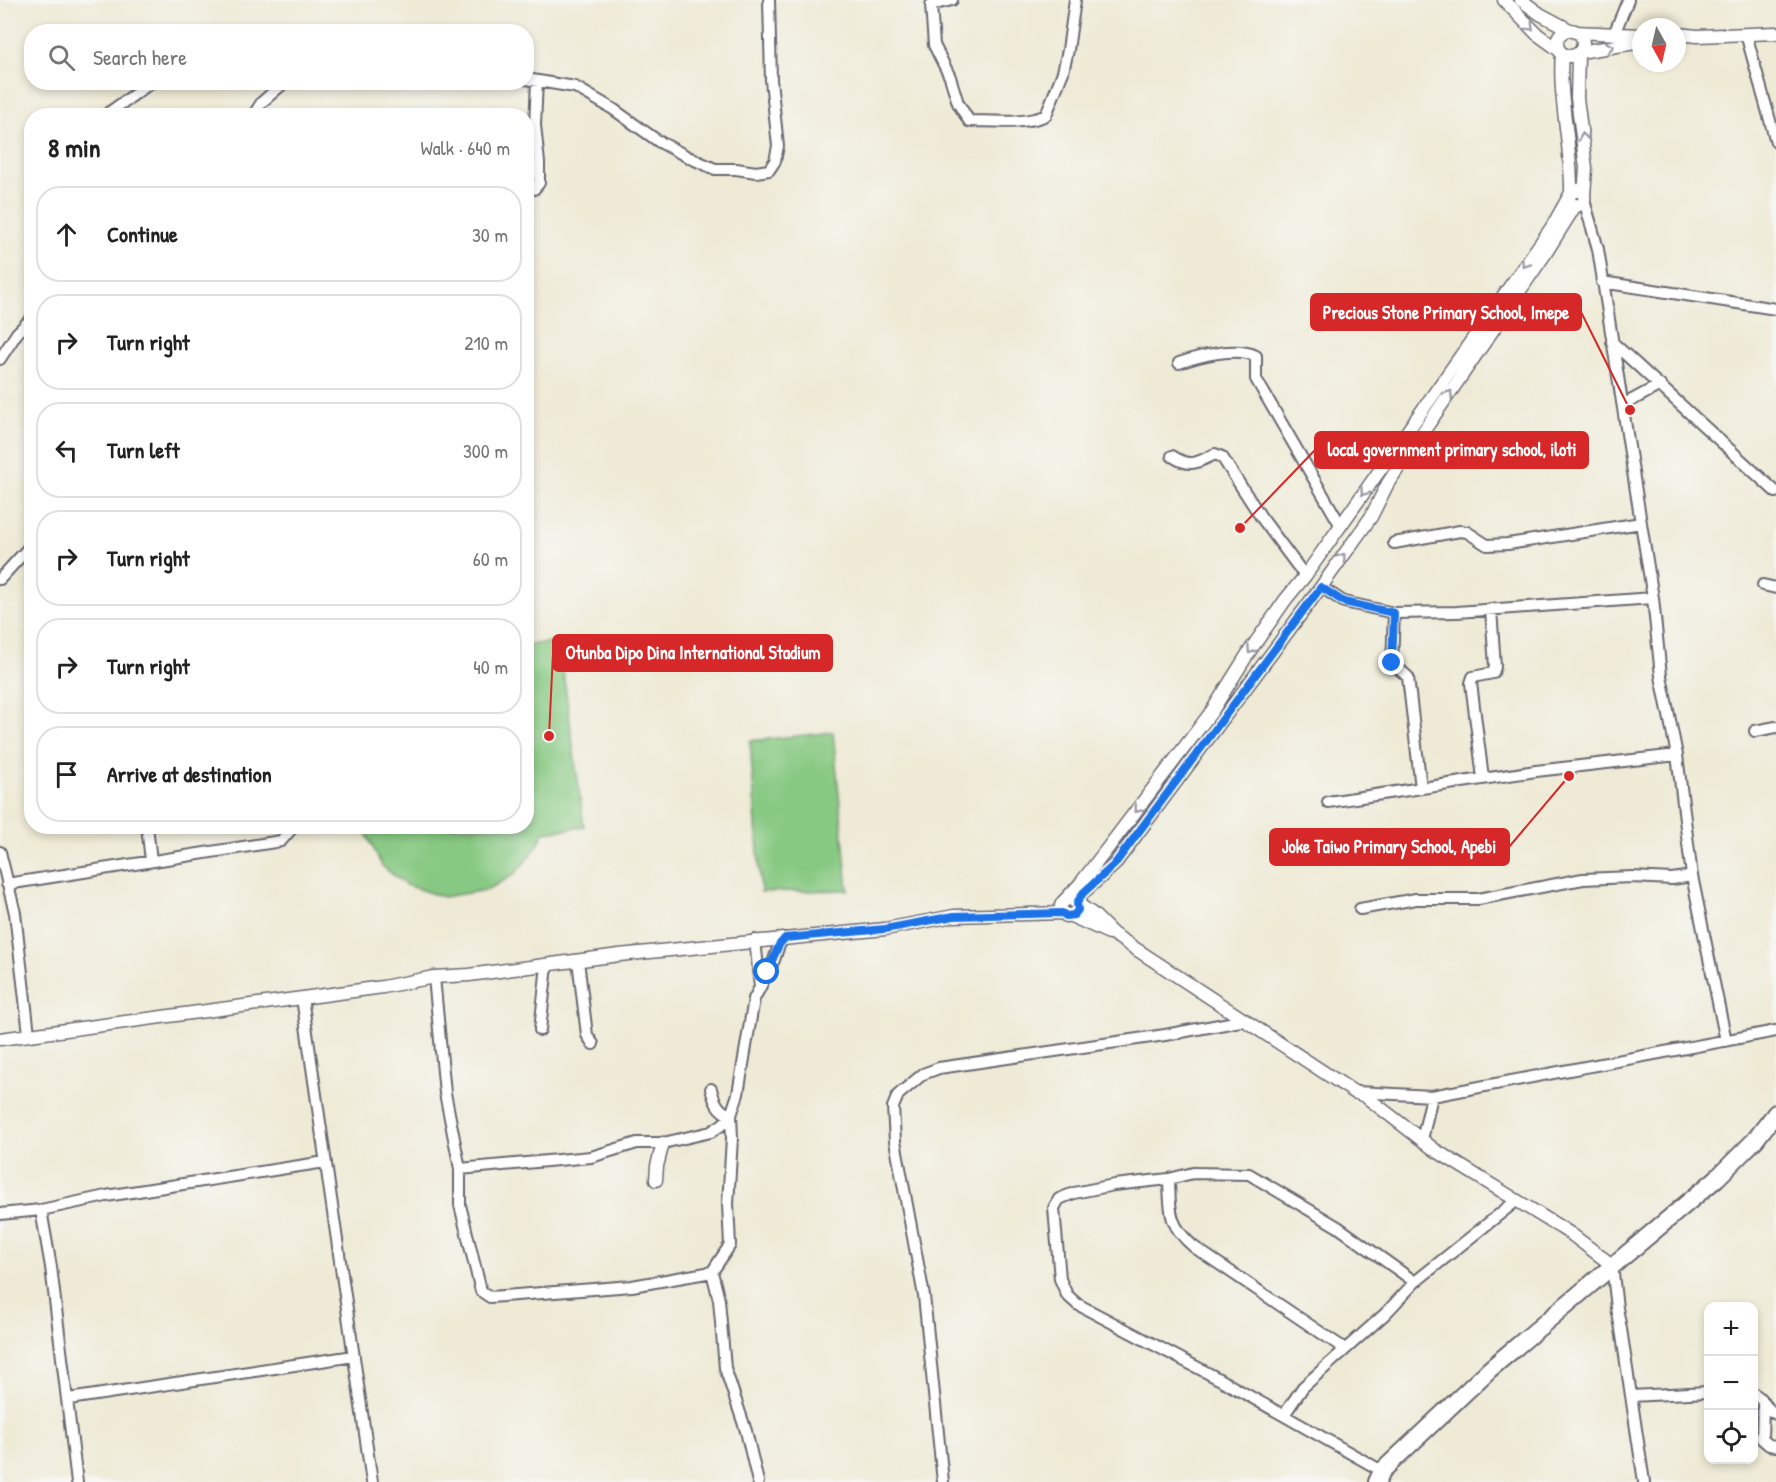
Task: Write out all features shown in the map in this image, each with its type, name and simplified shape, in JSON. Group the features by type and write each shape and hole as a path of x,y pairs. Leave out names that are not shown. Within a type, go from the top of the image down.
{"main road":[{"path":"1380,1477 1490,1369 1730,1166 1755,1140 1776,1113"}],"street":[{"path":"534,80 575,87 613,109 658,141 688,158 715,169 756,172 769,170 775,161 777,146 771,80 769,0"},
{"path":"952,0 932,5 934,45 950,77 958,103 969,121 991,122 1036,120 1046,115 1063,72 1075,0"},
{"path":"1504,0 1538,34 1570,56 1632,44"},
{"path":"1070,907 1114,865 1321,587 1371,517 1389,483 1545,254 1577,198 1586,168 1577,98 1579,53 1583,41 1574,31 1540,14 1521,0"},
{"path":"1614,34 1628,0"},
{"path":"1632,35 1574,31 1561,35 1558,42 1561,51 1560,72 1571,169 1577,198 1598,249 1653,598 1661,676 1677,755 1692,876 1726,1041"},
{"path":"1686,38 1776,33"},
{"path":"1746,34 1776,142"},
{"path":"1686,35 1697,36"},
{"path":"115,108 141,90"},
{"path":"258,108 275,90"},
{"path":"533,90 534,108"},
{"path":"534,110 539,163 539,183 534,189"},
{"path":"1070,907 1100,859 1212,711 1255,643 1341,526 1552,227 1577,198"},
{"path":"1602,282 1776,309"},
{"path":"0,359 24,326"},
{"path":"1612,342 1776,492"},
{"path":"1179,363 1200,356 1223,353 1249,352 1256,356 1256,379 1341,526"},
{"path":"1623,405 1660,385"},
{"path":"1172,456 1182,463 1193,465 1215,454 1222,457 1261,517 1305,576"},
{"path":"1394,543 1460,531 1467,532 1486,545 1508,544 1641,523"},
{"path":"0,579 24,553"},
{"path":"1762,585 1776,588"},
{"path":"1321,587 1344,602 1394,613 1653,598"},
{"path":"1482,778 1471,683 1473,677 1493,673 1495,667 1491,609"},
{"path":"1394,613 1392,663 1408,676 1421,788"},
{"path":"1755,731 1776,727"},
{"path":"1328,802 1482,778 1677,755"},
{"path":"148,834 151,861"},
{"path":"7,884 281,841 287,834"},
{"path":"0,852 15,913 29,1034"},
{"path":"1360,909 1416,899 1478,899 1583,879 1632,877 1672,879 1692,876"},
{"path":"0,1039 383,987 434,977 755,940 885,929 954,916 1070,907 1094,915 1113,934 1354,1092 1365,1096 1422,1140 1571,1234 1612,1265 1644,1482"},
{"path":"434,977 444,1093 460,1168 460,1205 480,1291 490,1297 632,1286 712,1272 730,1245 728,1204 731,1115 738,1094 754,999 779,945 785,938"},
{"path":"755,940 760,987"},
{"path":"578,960 586,1035 593,1044"},
{"path":"540,1030 547,964"},
{"path":"302,998 372,1482"},
{"path":"944,1482 924,1296 895,1141 893,1107 898,1095 923,1074 939,1068 1165,1035 1246,1020"},
{"path":"1354,1092 1432,1096 1776,1030"},
{"path":"711,1089 717,1106 725,1114 731,1115"},
{"path":"1422,1140 1432,1096"},
{"path":"460,1168 591,1157 637,1143 663,1143 711,1132 731,1115"},
{"path":"656,1180 663,1143"},
{"path":"0,1214 41,1210 106,1196 325,1162"},
{"path":"1380,1477 1284,1415 1077,1304 1063,1289 1060,1279 1054,1208 1059,1199 1074,1193 1114,1185 1169,1179 1193,1173 1249,1174 1338,1227 1415,1282"},
{"path":"1169,1179 1170,1208 1180,1235 1194,1247 1345,1349"},
{"path":"1284,1415 1303,1387 1385,1314 1415,1282 1516,1201"},
{"path":"41,1210 51,1267 63,1372 69,1399 77,1482"},
{"path":"712,1272 719,1300 725,1368 746,1431 758,1482"},
{"path":"69,1399 354,1356"},
{"path":"1631,1396 1704,1392"},
{"path":"1758,1397 1763,1406 1762,1440 1769,1445 1776,1446"},
{"path":"1763,1406 1776,1414"}],"green space":[{"path":"559,641 584,827 544,832 537,847 514,875 487,890 443,897 406,885 382,866 366,834 534,834 534,644"},
{"path":"833,732 848,890 761,892 750,741"}],"place":[{"name":"Precious Stone Primary School, Imepe","path":"1630,410"},
{"name":"local government primary school, iloti","path":"1240,528"},
{"name":"Otunba Dipo Dina International Stadium","path":"549,736"},
{"name":"Joke Taiwo Primary School, Apebi","path":"1569,776"}],"route":[{"path":"767,972 774,960 776,950 785,938 885,929 954,916 1062,913 1066,916 1074,915 1078,910 1077,903 1083,893 1114,865 1321,587 1344,602 1394,613 1392,663"}]}
